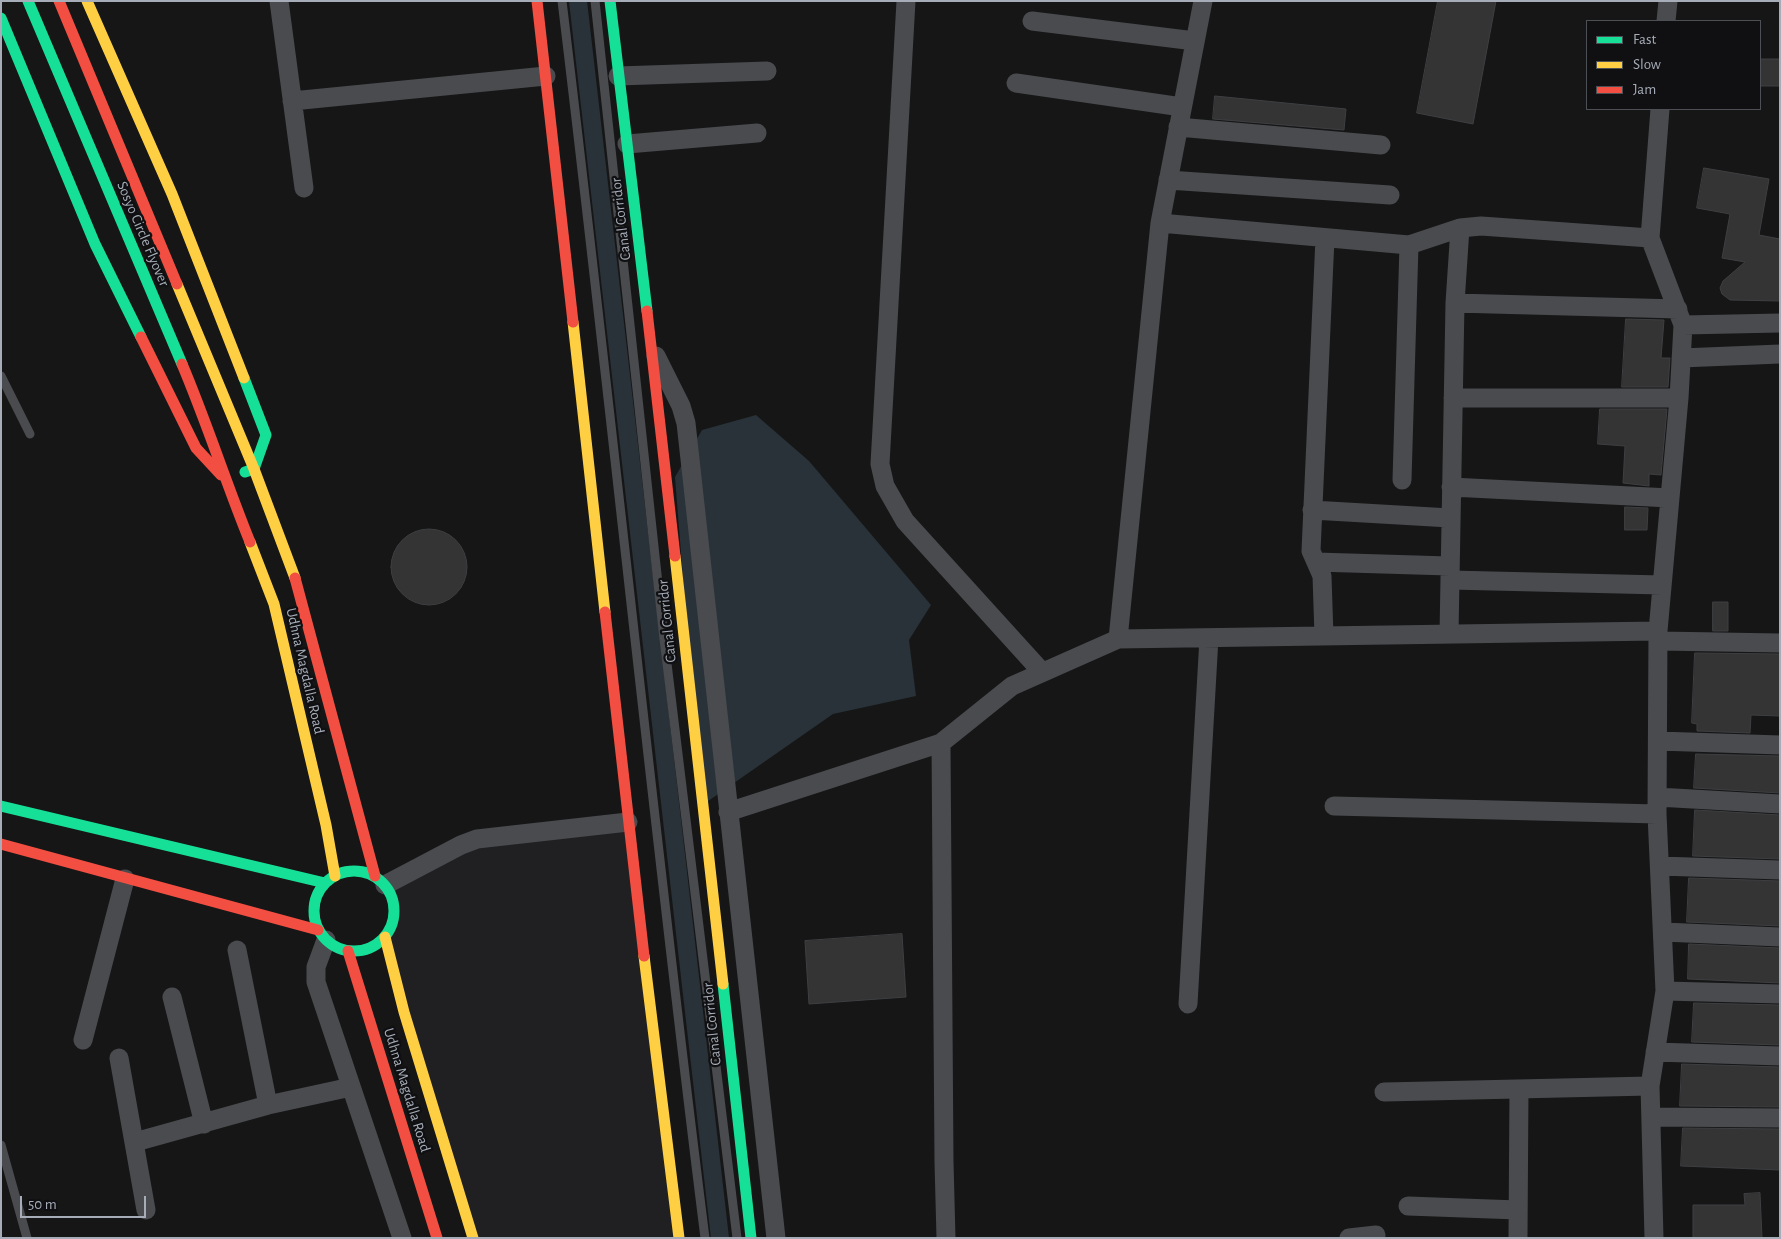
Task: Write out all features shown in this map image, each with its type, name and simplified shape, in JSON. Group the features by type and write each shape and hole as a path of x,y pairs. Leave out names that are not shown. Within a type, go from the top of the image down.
{"street":[{"name":"Sosyo Circle Flyover","path":"28,1 209,428 225,480"},
{"name":"Sosyo Circle Flyover","path":"59,1 254,469 300,592 380,881"},
{"path":"1,18 95,244 196,448 225,480 254,469 266,435 172,194 87,1"},
{"path":"278,1 304,188"},
{"path":"537,1 628,822 679,1238"},
{"name":"Canal Corridor","path":"610,1 651,346 751,1238"},
{"path":"906,1 880,464 885,486 905,521 1042,672"},
{"path":"1118,639 1160,223 1203,1"},
{"path":"1666,20 1668,1"},
{"path":"1032,21 1195,41"},
{"path":"618,76 767,71"},
{"path":"292,102 546,76"},
{"path":"1016,83 1182,107"},
{"path":"1654,1238 1650,1086 1665,991 1657,806 1658,636 1681,358 1680,317 1650,238 1660,110"},
{"path":"1178,127 1381,145"},
{"path":"627,144 757,133"},
{"path":"1168,180 1390,195"},
{"path":"1160,223 1409,245 1460,228 1481,226 1650,238"},
{"path":"1449,634 1455,303 1460,228"},
{"path":"1324,636 1322,576 1311,551 1325,238"},
{"path":"1402,480 1409,245"},
{"path":"1455,303 1780,323"},
{"path":"651,346 681,406 686,423 776,1238"},
{"path":"1681,358 1780,354"},
{"path":"1453,398 1678,398"},
{"name":"Udhna Magdalla Road","path":"225,480 274,604 324,815 334,876"},
{"path":"1451,487 1670,498"},
{"path":"1312,510 1450,518"},
{"path":"1316,562 1450,573 1662,585"},
{"path":"728,812 941,743 1012,686 1118,639 1449,634 1658,636 1780,644"},
{"path":"1188,1004 1209,638"},
{"path":"1658,741 1780,746"},
{"path":"941,743 946,1238"},
{"path":"1334,806 1780,804"},
{"path":"1,806 325,883"},
{"path":"380,881 477,839 628,822"},
{"path":"1,844 322,935"},
{"path":"1660,866 1780,870"},
{"path":"355,871 380,881 392,898 395,911 392,925 386,937 375,946 362,951 348,951 336,947 322,935 314,918 314,906 318,894 325,883 334,876 355,871"},
{"path":"83,1040 125,879"},
{"path":"1663,932 1780,937"},
{"path":"322,935 316,967 316,982 402,1238"},
{"path":"386,937 404,1012 473,1238"},
{"path":"237,950 268,1105"},
{"name":"Udhna Magdalla Road","path":"348,951 437,1238"},
{"path":"1665,991 1780,994"},
{"path":"172,997 204,1124"},
{"path":"1655,1052 1780,1056"},
{"path":"119,1058 146,1210"},
{"path":"1384,1092 1650,1086"},
{"path":"135,1142 268,1105 352,1087"},
{"path":"1518,1238 1519,1089"},
{"path":"1651,1117 1780,1118"},
{"path":"1408,1206 1518,1210"},
{"path":"1349,1238 1376,1235"}],"lane":[{"path":"562,1 623,518 668,944 705,1238"},
{"path":"595,1 664,639 737,1238"},
{"path":"1,376 30,434"},
{"path":"1,1145 27,1238"}],"shaded area":[{"path":"756,415 809,461 931,605 909,640 916,696 833,714 701,806 675,477 702,430"},
{"path":"624,827 678,1238 477,1238 388,939 394,927 397,913 391,887 464,848"}],"building":[{"path":"1438,1 1496,1 1473,124 1417,113"},
{"path":"1761,59 1780,59 1780,86 1761,86"},
{"path":"1215,96 1346,109 1344,130 1213,119"},
{"path":"1704,168 1769,179 1759,235 1780,239 1780,301 1730,300 1722,294 1720,288 1723,281 1745,262 1722,258 1730,214 1697,208"},
{"path":"1626,319 1664,320 1661,358 1670,358 1668,387 1622,387"},
{"path":"1600,409 1667,409 1661,475 1649,474 1649,486 1623,483 1625,446 1598,444"},
{"path":"1625,507 1648,508 1647,530 1625,530"},
{"path":"429,529 444,532 456,540 464,552 467,567 464,582 456,594 444,602 429,605 414,602 402,594 394,582 391,567 394,552 402,540 414,532"},
{"path":"1713,602 1728,602 1728,631 1713,631"},
{"path":"1695,653 1780,654 1780,716 1751,715 1750,733 1697,731 1697,724 1692,723"},
{"path":"1696,754 1780,756 1780,793 1694,788"},
{"path":"1695,810 1780,815 1780,859 1693,856"},
{"path":"1689,878 1780,881 1780,926 1687,922"},
{"path":"902,934 906,997 809,1004 805,941"},
{"path":"1689,944 1780,948 1780,983 1688,979"},
{"path":"1694,1003 1780,1005 1780,1045 1692,1042"},
{"path":"1682,1064 1780,1067 1780,1107 1680,1106"},
{"path":"1683,1128 1780,1129 1780,1170 1681,1166"},
{"path":"1760,1193 1762,1238 1693,1238 1693,1205 1745,1205 1744,1194"}],"waterway":[{"path":"578,1 720,1238"}],"traffic: fast":[{"path":"28,1 182,364"},
{"path":"610,1 647,311"},
{"path":"1,18 95,244 141,337"},
{"path":"244,378 266,435 254,469 245,472"},
{"path":"1,806 325,883"},
{"path":"354,871 369,874 382,883 391,896 394,911 391,926 382,939 369,948 354,951 339,948 326,939 317,926 314,911 317,896 326,883 339,874 354,871"},
{"path":"723,984 751,1238"}],"traffic: slow":[{"path":"87,1 172,194 244,378"},
{"path":"177,284 254,469 295,578"},
{"path":"573,322 605,612"},
{"path":"250,542 274,604 326,825 335,876"},
{"path":"675,556 723,984"},
{"path":"385,937 404,1012 473,1238"},
{"path":"644,956 679,1238"}],"traffic: jam":[{"path":"59,1 177,284"},
{"path":"537,1 573,322"},
{"path":"647,311 675,556"},
{"path":"141,337 196,448 221,475"},
{"path":"182,364 250,542"},
{"path":"295,578 375,876"},
{"path":"605,612 644,956"},
{"path":"1,844 318,930"},
{"path":"348,951 437,1238"}]}
